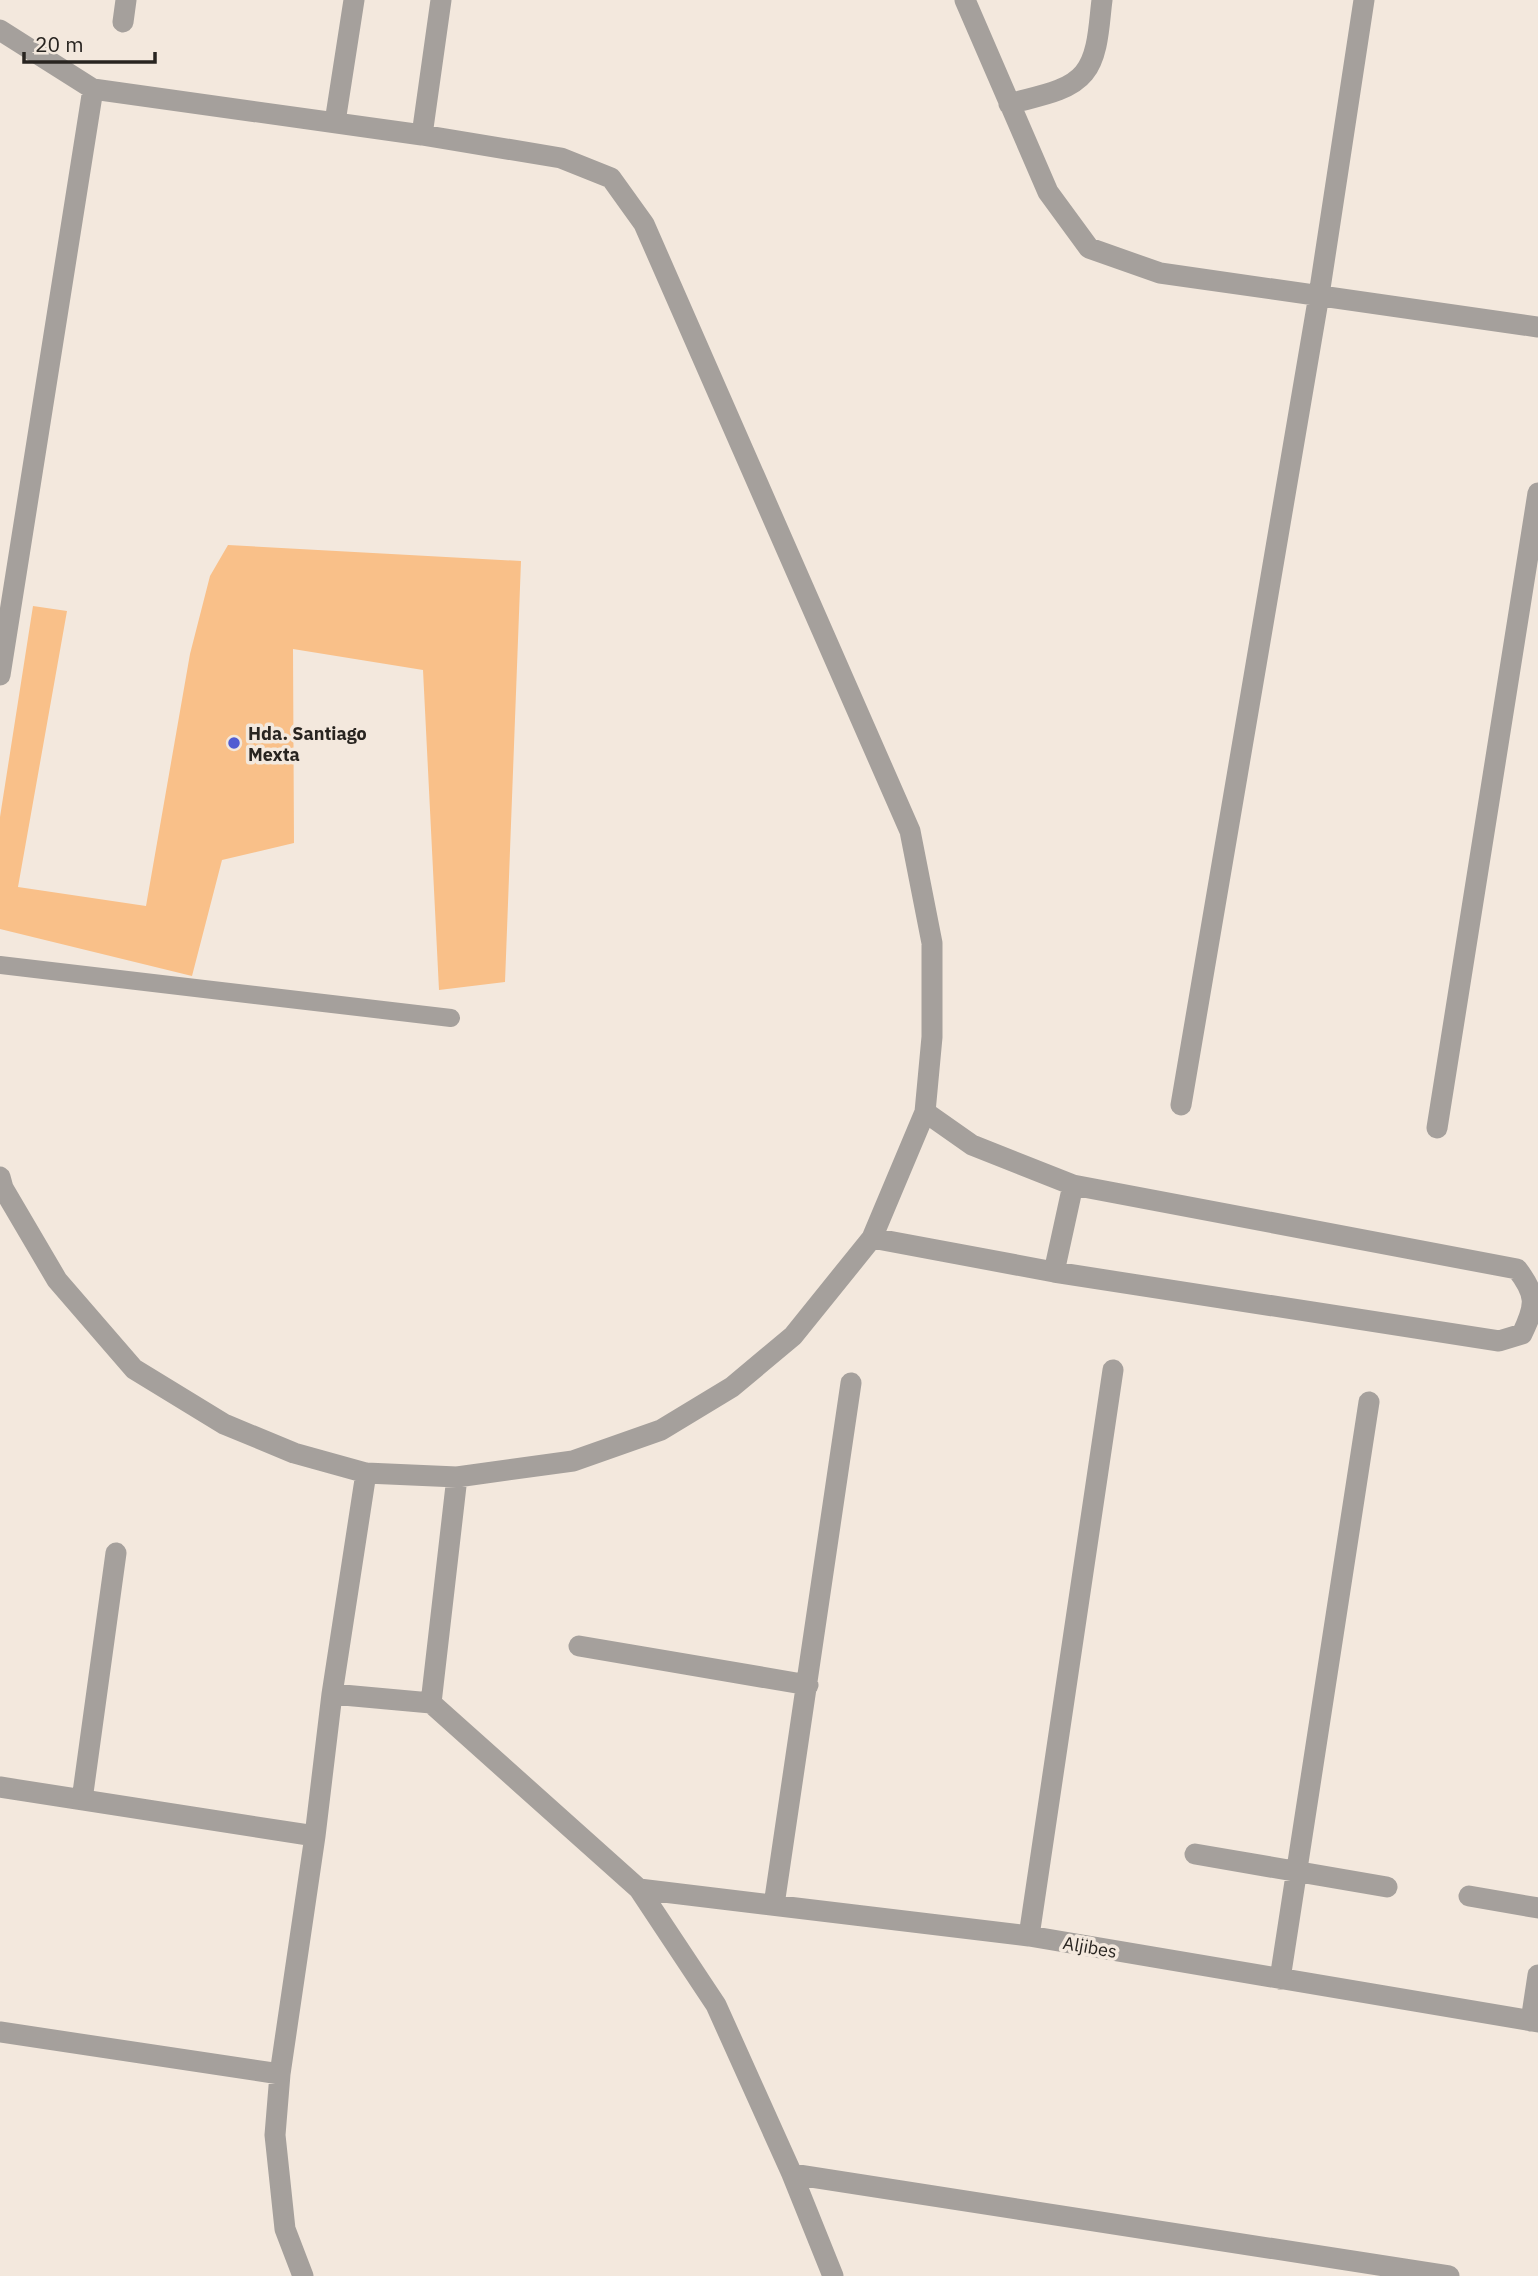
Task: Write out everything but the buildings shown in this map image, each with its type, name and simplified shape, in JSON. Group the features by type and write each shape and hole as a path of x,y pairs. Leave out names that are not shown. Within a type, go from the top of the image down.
{"street":[{"path":"123,22 126,0"},
{"path":"335,122 354,0"},
{"path":"422,135 441,0"},
{"path":"965,0 1048,192 1089,248 1160,273 1538,327"},
{"path":"1009,104 1066,86 1084,74 1094,53 1102,0"},
{"path":"1181,1105 1319,295 1364,0"},
{"path":"0,30 93,89 335,122 561,158 611,178 644,224 910,831 932,943 932,1037 925,1112 872,1238 793,1336 732,1387 661,1430 573,1461 457,1477 366,1473 294,1453 224,1424 134,1369 57,1280 0,1177"},
{"path":"0,675 93,89"},
{"path":"1437,1128 1538,493"},
{"path":"872,1238 1054,1272 1499,1341 1522,1334 1532,1313 1531,1287 1517,1269 1073,1185 972,1145 925,1112"},
{"path":"1054,1272 1073,1185"},
{"path":"1029,1936 1113,1370"},
{"path":"774,1905 851,1383"},
{"path":"1280,1979 1369,1402"},
{"path":"303,2276 285,2229 275,2135 280,2074 315,1836 332,1694 366,1473"},
{"path":"431,1703 457,1477"},
{"path":"82,1800 116,1553"},
{"path":"579,1646 808,1685"},
{"path":"332,1694 431,1703 639,1889 716,2005 792,2174 833,2276"},
{"path":"0,1787 315,1836"},
{"path":"1195,1854 1387,1887"},
{"name":"Aljibes","path":"639,1889 1029,1936 1535,2022"},
{"path":"1469,1896 1538,1908"},
{"path":"1535,2022 1538,1975"},
{"path":"0,2032 280,2074"},
{"path":"792,2174 1449,2276"}],"lane":[{"path":"0,965 451,1018"}],"place":[{"name":"Hda. Santiago Mexta","path":"234,743"}]}
